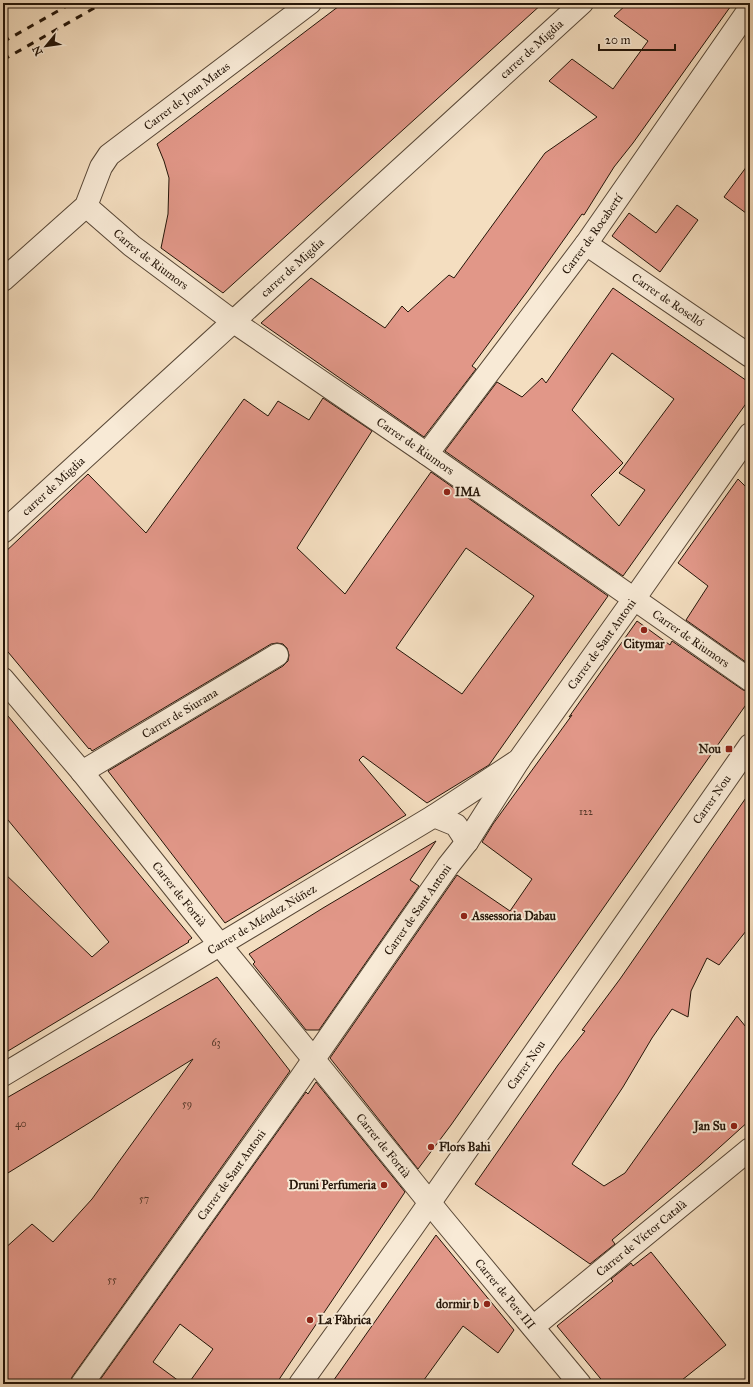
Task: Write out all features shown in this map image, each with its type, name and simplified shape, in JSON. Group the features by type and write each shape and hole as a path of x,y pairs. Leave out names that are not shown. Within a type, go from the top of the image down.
{"street":[{"name":"Carrer de Joan Matas","path":"86,206 101,166 109,155 310,3"},
{"name":"carrer de Migdia","path":"3,532 582,3"},
{"name":"Carrer de Rocabertí","path":"427,454 586,244 750,8"},
{"path":"3,280 86,206"},
{"name":"Carrer de Riumors","path":"86,206 132,246 234,322 427,454 750,680"},
{"name":"Carrer de Roselló","path":"586,244 750,356"},
{"name":"Carrer de Sant Antoni","path":"82,1384 314,1059 448,866 468,842 519,760 750,434"},
{"name":"Carrer de Siurana","path":"82,772 278,654"},
{"name":"Carrer de Fortià","path":"3,679 82,772 220,945 430,1203"},
{"name":"Carrer Nou","path":"300,1384 430,1203 750,745"},
{"name":"Carrer de Méndez Núñez","path":"3,1075 434,816 519,760"},
{"path":"434,816 456,825 468,842"},
{"name":"Carrer de Víctor Català","path":"533,1327 750,1149"},
{"name":"Carrer de Pere III","path":"430,1203 580,1384"}],"building":[{"path":"343,3 543,3 223,293 161,248 168,214 169,178 157,144"},
{"path":"628,3 733,3 633,143 614,167 584,215 582,214 472,366 476,369 424,437 261,323 311,278 385,328 402,306 408,312 449,275 454,278 545,153 597,117 549,81 572,59 613,89 648,41 614,16"},
{"path":"750,162 750,216 724,197"},
{"path":"677,205 698,220 660,272 612,236 629,213 656,233"},
{"path":"613,288 750,383 750,398 623,576 445,451 497,382 522,397 542,378 546,383","holes":["612,353 674,399 619,473 645,490 619,526 591,495 623,463 572,410"]},
{"path":"323,398 372,431 297,548 345,594 431,472 608,596 489,765 427,803 363,756 359,760 406,815 225,923 108,771 283,666 288,661 289,655 287,648 283,644 271,644 92,751 3,646 3,554 88,474 146,533 244,399 268,416 278,401 309,420","holes":["466,548 534,596 462,694 396,648"]},
{"path":"738,479 750,491 750,665 686,620 708,586 678,563"},
{"path":"637,621 670,645 672,641 743,690 750,692 750,699 451,1125 418,1169 330,1058 457,875 510,911 532,879 482,842 493,824 572,715 569,717"},
{"path":"3,710 192,938 188,941 189,942 3,1054 3,872 92,957 109,942 3,814"},
{"path":"750,792 750,926 719,965 707,958 691,991 688,1017 672,1009 572,1164 604,1186 625,1173 737,1016 750,1032 750,1120 612,1240 615,1244 590,1264 475,1184 558,1065 585,1031 582,1030 620,979"},
{"path":"436,841 410,880 419,886 319,1030 306,1030 253,964 255,962 249,954"},
{"path":"217,977 290,1071 72,1377 70,1384 3,1384 3,1250 32,1224 53,1242 92,1199 193,1059 3,1176 3,1100"},
{"path":"316,1082 405,1192 276,1384 188,1384 213,1349 180,1324 153,1362 183,1384 97,1384 306,1092 308,1094"},
{"path":"436,1235 514,1330 498,1353 463,1326 421,1384 331,1384"},
{"path":"651,1252 726,1345 677,1384 605,1384 557,1326 613,1281 611,1279 631,1263 633,1266"}],"railway":[{"path":"3,42 72,3"},
{"path":"3,60 103,3"}],"place":[{"name":"IMA","path":"447,492"},
{"name":"Citymar","path":"644,630"},
{"name":"Nou","path":"729,749"},
{"name":"Assessoria Dabau","path":"464,916"},
{"name":"Jan Su","path":"734,1126"},
{"name":"Flors Bahi","path":"431,1147"},
{"name":"Druni Perfumeria","path":"384,1185"},
{"name":"dormir b","path":"487,1304"},
{"name":"La Fàbrica","path":"310,1320"}]}
